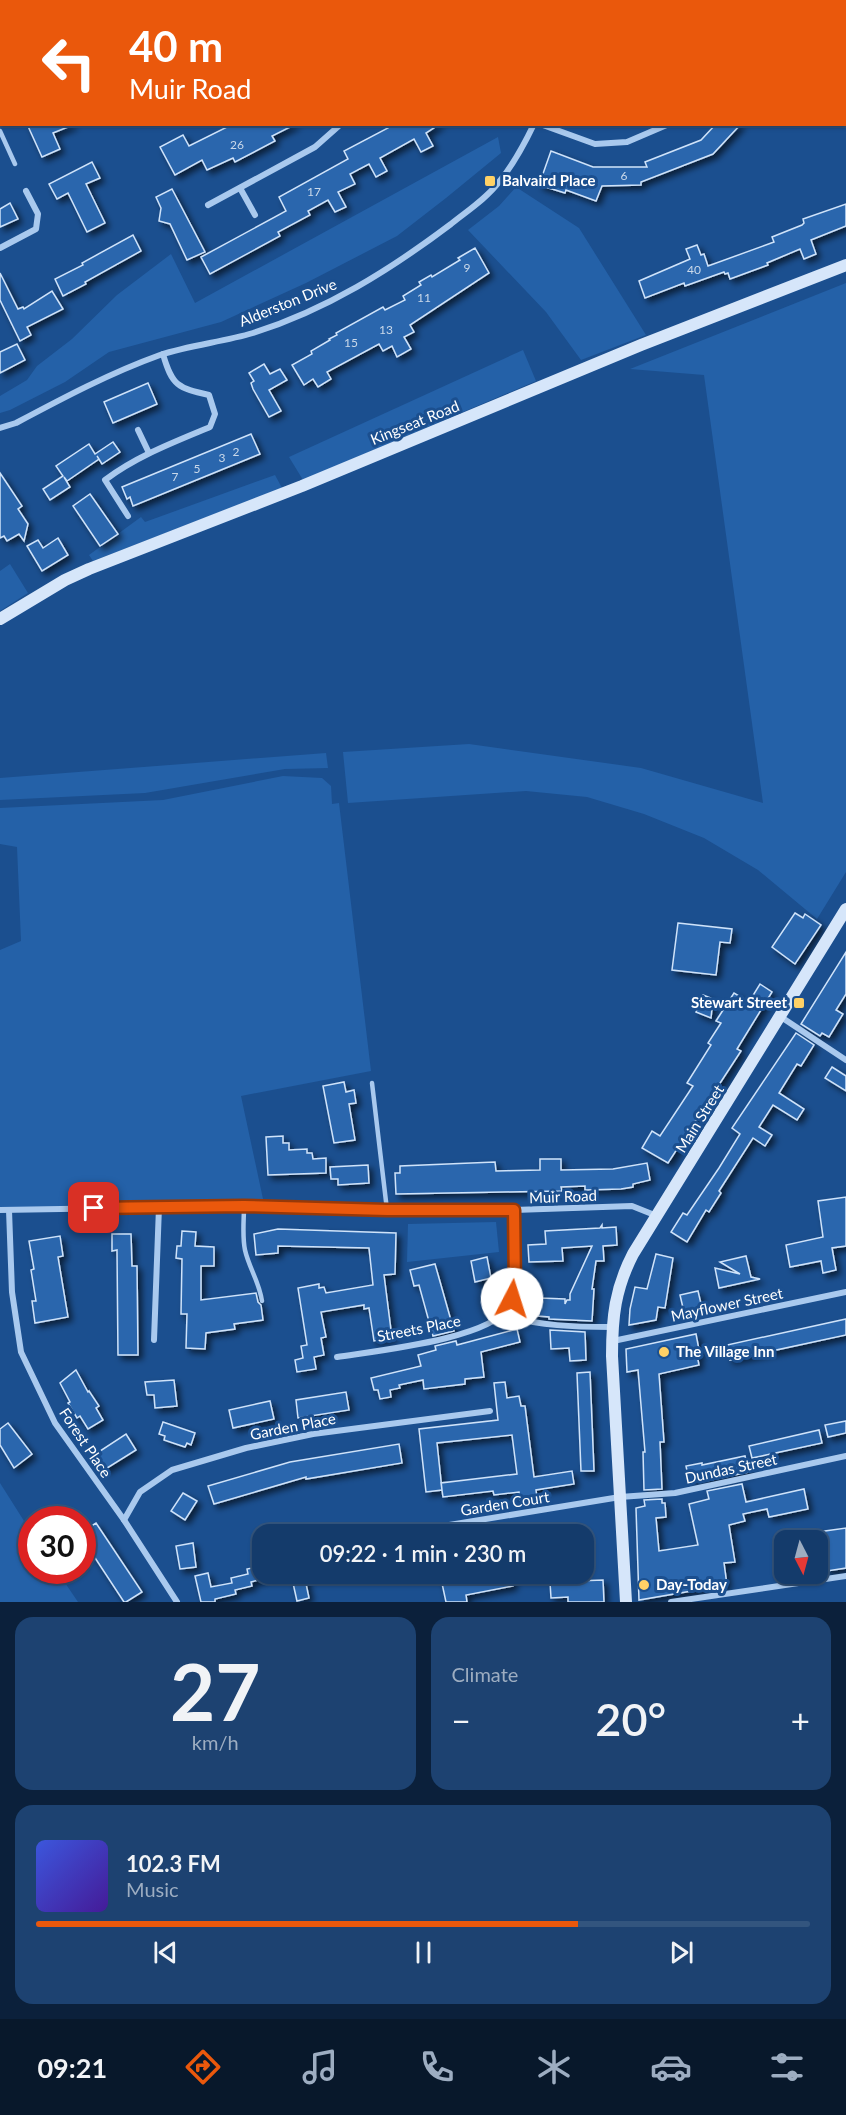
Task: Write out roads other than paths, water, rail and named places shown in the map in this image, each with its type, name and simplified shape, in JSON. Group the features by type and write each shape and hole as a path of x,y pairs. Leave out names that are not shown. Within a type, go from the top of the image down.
{"street":[{"path":"208,205 315,147 339,126"},
{"name":"Alderston Drive","path":"0,428 16,423 119,371 163,354 252,333 358,288 440,231 498,184 519,154 533,126"},
{"path":"546,126 595,144 627,142 664,126"},
{"path":"240,188 255,215"},
{"path":"0,248 36,229 38,214 26,191"},
{"name":"Kingseat Road","path":"0,619 89,568 302,486 640,345 846,266"},
{"path":"128,516 105,480 124,466 149,453 210,427 215,414 209,395 183,389 169,375 163,354"},
{"path":"138,430 149,453"},
{"name":"Main Street","path":"626,1602 612,1387 612,1327 616,1295 622,1275 846,909"},
{"path":"781,1017 846,1060"},
{"name":"Muir Road","path":"0,1210 244,1206 387,1210 514,1210 632,1206 658,1216"},
{"path":"154,1340 159,1207"},
{"name":"Forest Place","path":"9,1210 12,1292 21,1352 54,1423 124,1520 177,1602"},
{"path":"514,1210 515,1287 508,1308 502,1315 565,1327 612,1327"},
{"name":"Mayflower Street","path":"612,1341 846,1292"},
{"name":"Streets Place","path":"337,1357 456,1335 492,1323 502,1315"},
{"name":"Garden Place","path":"124,1520 140,1492 172,1470 225,1454 313,1434 490,1411"},
{"name":"Dundas Street","path":"620,1497 675,1493 846,1456"},
{"name":"Garden Court","path":"455,1524 620,1497"},
{"path":"671,1602 846,1576"},
{"path":"722,1594 723,1602"}],"lane":[{"path":"0,131 15,164"},
{"path":"372,1083 387,1210"},
{"path":"244,1206 245,1251 257,1279 262,1301"}],"place":[{"name":"Balvaird Place","path":"490,181"},
{"name":"Stewart Street","path":"799,1003"},
{"name":"The Village Inn","path":"664,1352"},
{"name":"Day-Today","path":"644,1585"}]}
